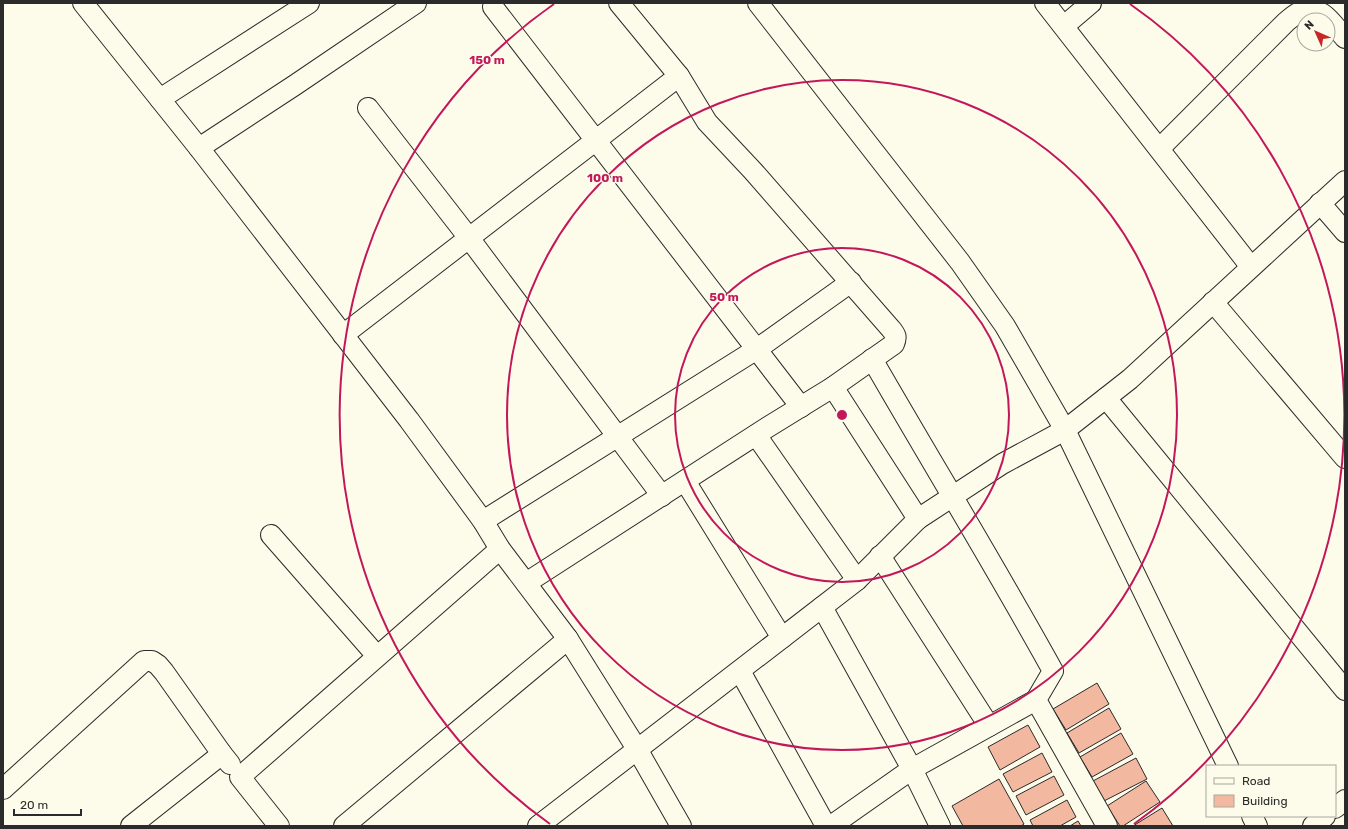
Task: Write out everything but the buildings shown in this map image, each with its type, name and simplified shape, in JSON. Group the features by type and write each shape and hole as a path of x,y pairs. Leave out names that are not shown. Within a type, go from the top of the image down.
{"street":[{"path":"83,3 199,148 409,420 483,521 500,549 568,639 637,749 681,826"},
{"path":"160,99 309,3"},
{"path":"199,148 416,3"},
{"path":"526,583 833,387 894,344 896,335 851,282 707,122 678,76 619,3"},
{"path":"758,3 960,262 1005,326 1065,430 1228,765"},
{"path":"1045,3 1160,148 1251,267"},
{"path":"1064,26 1091,3"},
{"path":"492,7 801,407"},
{"path":"1160,148 1286,22 1301,11 1312,9 1323,13 1345,38"},
{"path":"343,335 678,76"},
{"path":"368,108 469,238 662,496"},
{"path":"538,826 857,580 918,519 983,475 1065,430 1130,379 1345,181"},
{"path":"1320,203 1345,232"},
{"path":"483,521 757,350 851,282"},
{"path":"1213,302 1345,458"},
{"path":"831,826 912,769 1036,700 1053,671 1006,587 951,496 872,359"},
{"path":"833,387 918,519"},
{"path":"1106,398 1345,690"},
{"path":"756,435 857,580"},
{"path":"685,481 782,638"},
{"path":"271,535 377,656"},
{"path":"240,777 500,549"},
{"path":"880,556 989,726"},
{"path":"822,607 912,769 940,826"},
{"path":"344,826 568,639"},
{"path":"3,789 135,668 144,662 152,661 164,672 222,754 279,826"},
{"path":"740,671 826,826"},
{"path":"1036,700 1107,826"},
{"path":"143,822 222,754"},
{"path":"1336,807 1345,800"},
{"path":"1252,817 1257,826"},
{"path":"1313,826 1324,817"}]}
